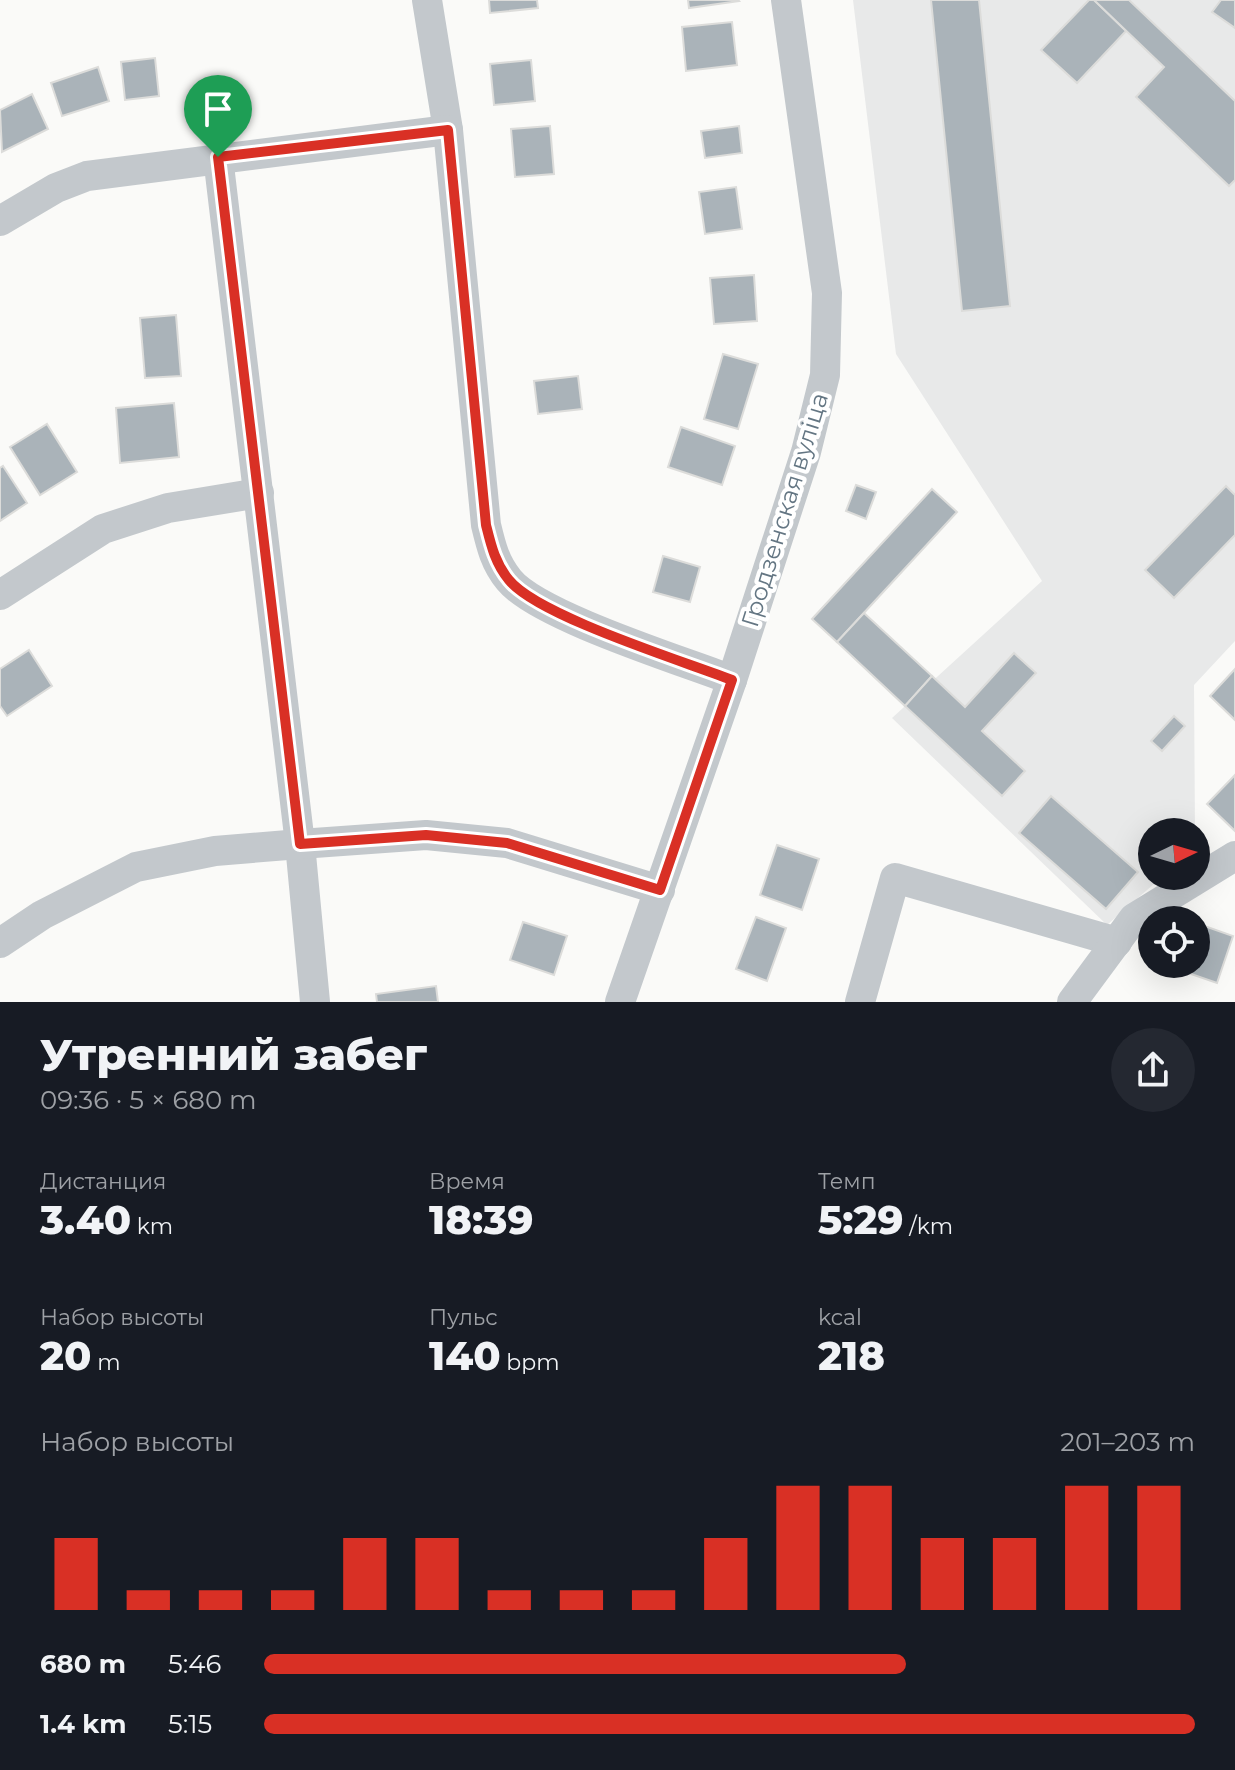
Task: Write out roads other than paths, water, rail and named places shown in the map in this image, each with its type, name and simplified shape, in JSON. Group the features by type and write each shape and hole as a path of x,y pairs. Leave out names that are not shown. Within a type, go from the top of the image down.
{"street":[{"path":"427,0 448,130 486,525 496,562 511,583 542,606 732,680"},
{"name":"Гродзенская вуліца","path":"620,1002 732,680 806,452 825,375 827,293 786,0"},
{"path":"0,221 56,188 87,176 448,130"},
{"path":"218,157 300,844 315,1002"},
{"path":"0,595 103,529 168,508 259,493"},
{"path":"0,943 42,915 136,867 215,851 300,844 426,835 507,843 660,890"},
{"path":"1072,1002 1134,918 1235,856"},
{"path":"860,1002 895,878 1117,942"}]}
